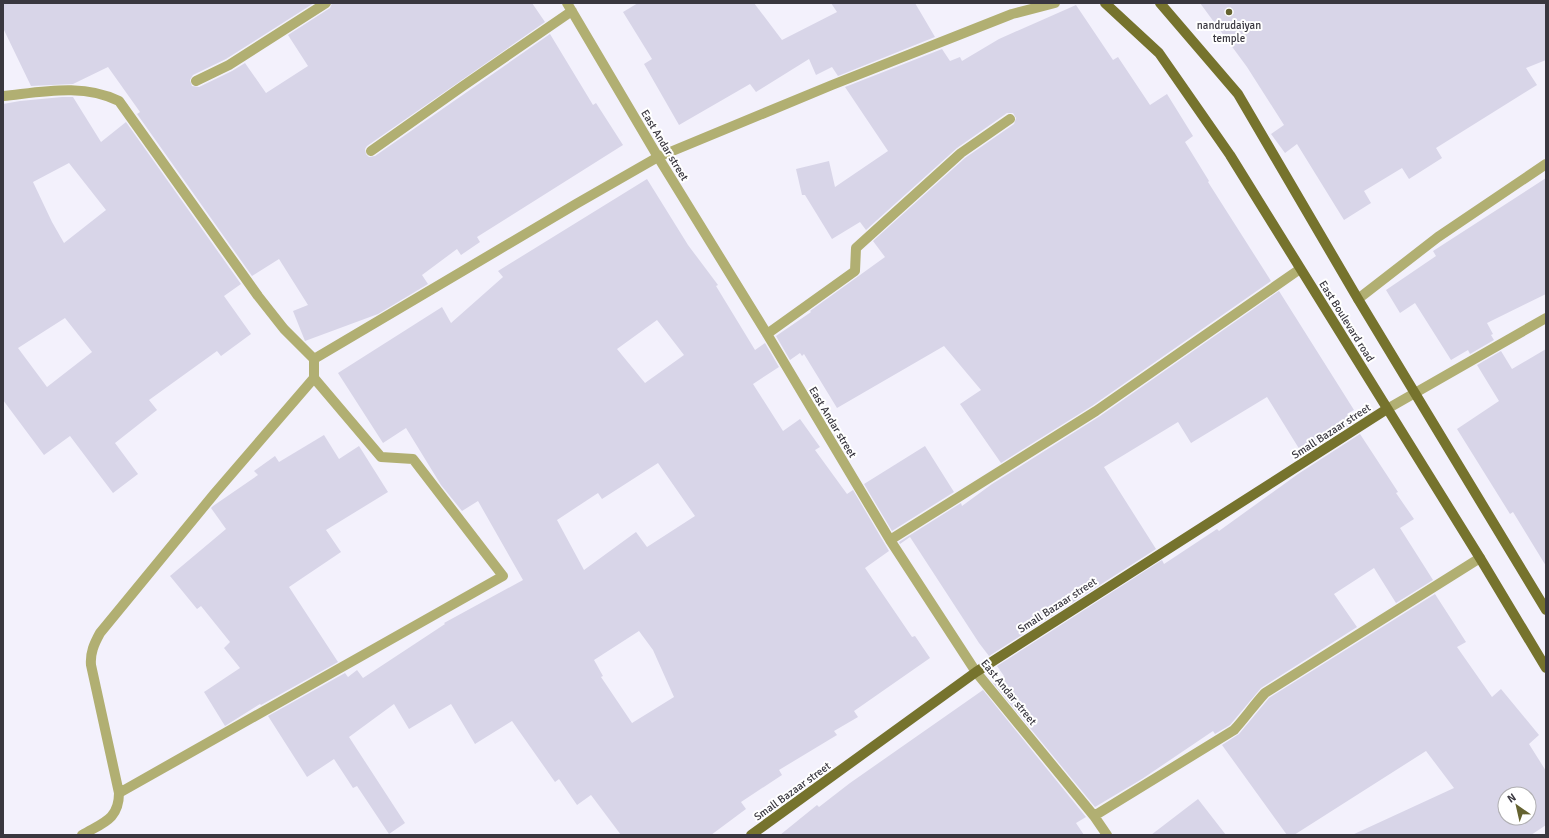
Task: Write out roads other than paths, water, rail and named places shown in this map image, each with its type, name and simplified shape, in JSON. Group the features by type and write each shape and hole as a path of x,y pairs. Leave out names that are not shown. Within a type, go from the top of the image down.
{"main road":[{"name":"East Boulevard road","path":"1105,3 1158,53 1230,154 1480,558 1546,668"},
{"path":"1160,3 1238,94 1358,299 1546,610"},
{"name":"Small Bazaar street","path":"751,835 976,672 1387,409"}],"street":[{"path":"196,81 229,65 326,3"},
{"path":"314,359 658,157 832,85 1012,14 1054,3"},
{"path":"371,151 463,86 570,7"},
{"name":"East Andar street","path":"570,7 658,157 890,540 976,672 1094,816 1107,835"},
{"path":"3,96 62,90 80,90 96,92 119,102 258,296 284,329 314,359 314,378 381,457 413,459 503,576 119,793"},
{"path":"766,334 855,272 856,248 961,153 1010,119"},
{"path":"1358,299 1438,237 1546,164"},
{"path":"890,540 1096,411 1300,269"},
{"path":"1387,409 1546,318"},
{"path":"82,835 114,814 118,804 119,793 91,666 90,656 93,646 100,633 215,493 314,378"},
{"path":"1094,816 1234,730 1245,719 1253,706 1265,693 1480,558"}],"place":[{"name":"nandrudaiyan temple","path":"1229,12"}]}
